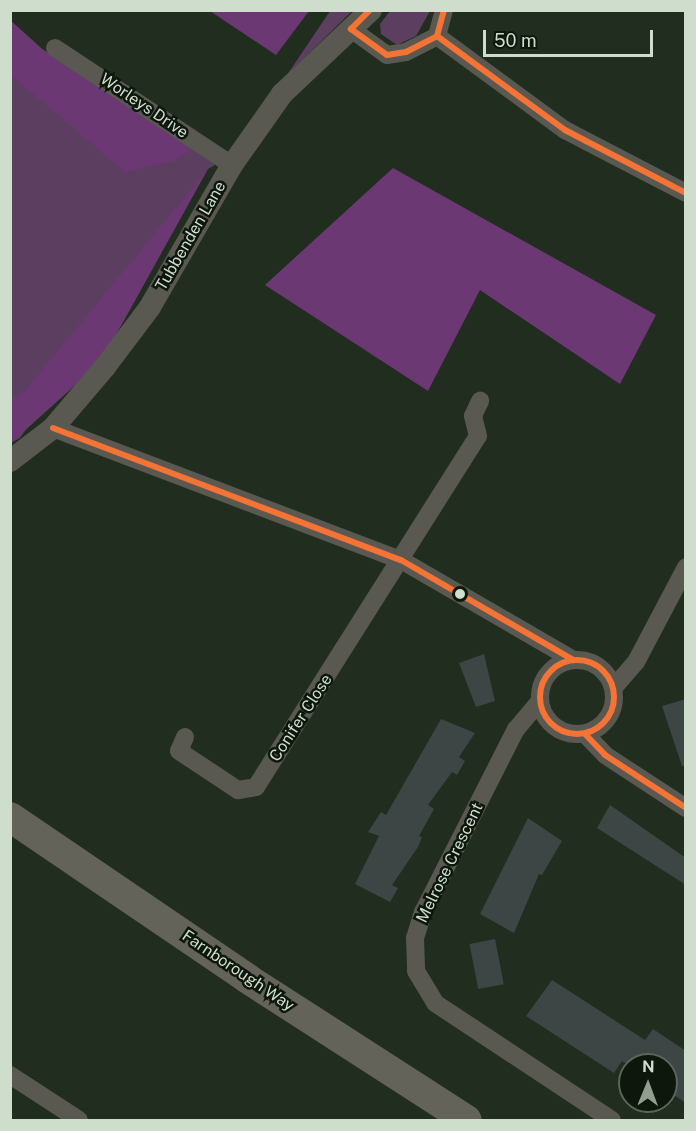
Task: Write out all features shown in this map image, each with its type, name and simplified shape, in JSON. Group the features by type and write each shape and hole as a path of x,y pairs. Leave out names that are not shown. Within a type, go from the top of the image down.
{"highway":[{"name":"Farnborough Way","path":"10,817 248,979 467,1120"}],"street":[{"name":"Tubbenden Lane","path":"10,461 52,428 105,367 150,307 232,165 282,94 371,10"},
{"path":"351,29 387,55 406,52 437,36 444,10"},
{"path":"437,36 565,130 686,193"},
{"name":"Worleys Drive","path":"56,48 232,165"},
{"path":"402,560 478,436 473,416 480,401"},
{"path":"52,428 402,560 557,647 572,659 588,662 603,671 615,686"},
{"name":"Conifer Close","path":"185,737 179,751 238,790 256,787 402,560"},
{"path":"572,659 554,666 542,681 538,702 547,720 565,732 585,734 603,726 613,707 615,686 636,662 686,567"},
{"name":"Melrose Crescent","path":"538,702 516,729 423,912 415,938 416,971 435,1003 612,1120"},
{"path":"585,734 605,755 686,808"},
{"path":"10,1075 79,1120"}],"shaded area":[{"path":"210,11 309,11 276,55"},
{"path":"330,11 352,11 287,75"},
{"path":"390,11 430,11 416,36 397,45 381,34 380,24"},
{"path":"10,20 42,49 207,156 215,165 208,169 20,438 11,443"},
{"path":"10,20 42,49 193,148 173,161 125,172 11,75"},
{"path":"393,168 656,315 620,384 480,290 428,391 265,285"},
{"path":"208,169 101,362 11,443 11,400 23,393"}],"building":[{"path":"484,654 495,701 476,707 459,663"},
{"path":"686,699 686,766 682,766 662,706"},
{"path":"441,719 475,733 459,757 465,761 457,775 452,772 428,805 434,809 419,836 422,837 418,847 392,885 398,888 390,902 355,884 379,836 368,832 381,812 386,815"},
{"path":"610,805 686,858 686,885 597,828"},
{"path":"528,818 562,841 542,875 539,874 514,933 480,914"},
{"path":"495,939 504,984 478,989 469,944"},
{"path":"552,980 645,1040 653,1029 686,1051 686,1103 678,1098 678,1053 618,1053 618,1067 614,1073 526,1016"}],"transit line":[{"path":"370,10 351,29 387,55 406,52 437,36 444,10"},
{"path":"437,36 565,130 686,193"},
{"path":"53,428 401,560 572,659"},
{"path":"577,660 598,666 608,676 614,697 608,718 598,728 577,734 556,728 546,718 540,697 546,676 556,666 577,660"},
{"path":"585,734 605,755 686,808"}]}
